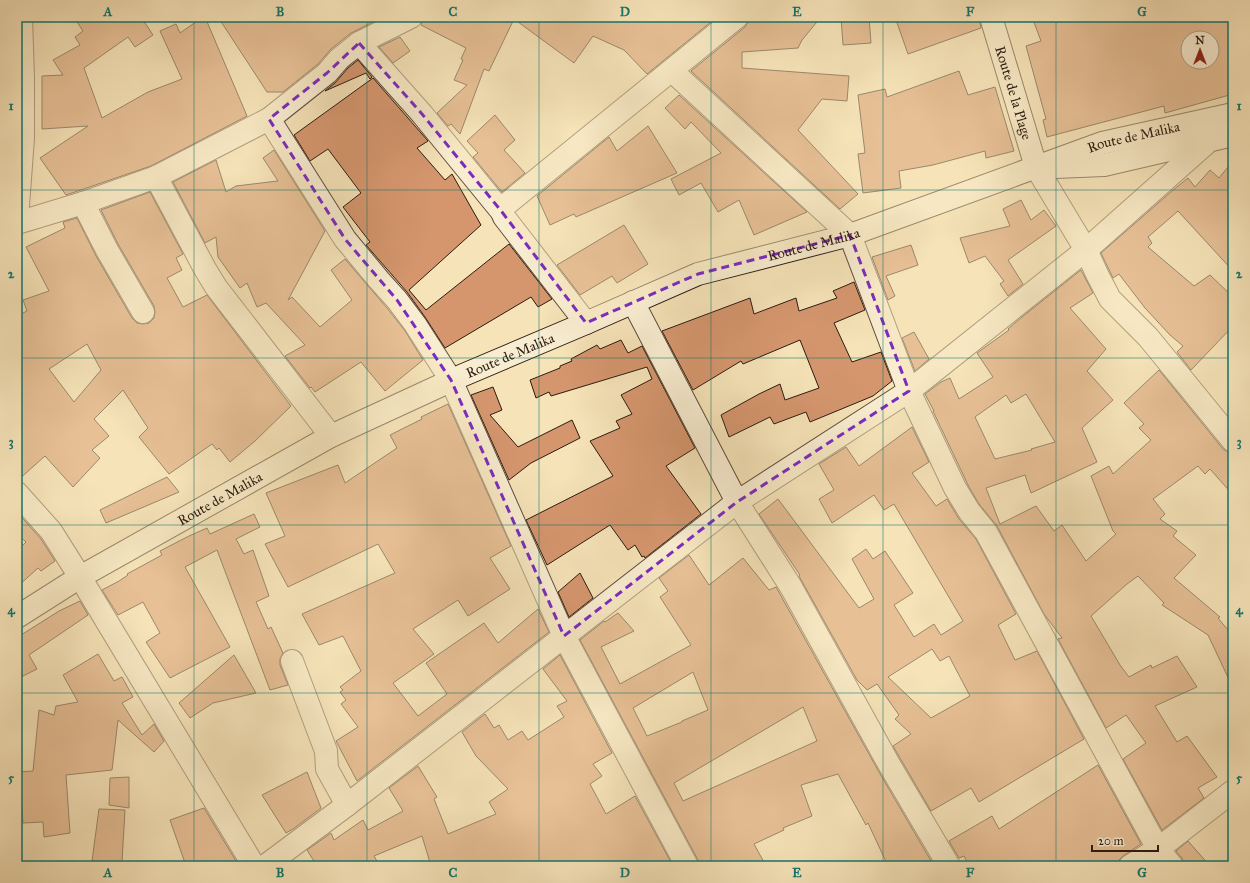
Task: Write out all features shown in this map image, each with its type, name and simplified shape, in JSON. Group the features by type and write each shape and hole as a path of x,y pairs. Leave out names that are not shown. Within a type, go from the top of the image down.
{"street":[{"path":"17,219 23,138 24,78 21,17"},
{"path":"17,223 83,203 156,177 269,120 327,73 339,59 359,42 411,17"},
{"path":"502,212 503,207 737,17"},
{"name":"Route de la Plage","path":"991,17 1036,168 1086,250 1096,274 1110,299 1148,337 1233,441"},
{"path":"359,42 422,114 502,212 504,217 586,323"},
{"path":"672,71 850,234 909,391 955,488 969,511 986,532 1158,849 1172,866"},
{"name":"Route de Malika","path":"17,617 80,577 332,436 451,380 698,274 850,234 1102,143 1233,114"},
{"path":"269,120 345,239 378,280 397,300 415,324 451,380 564,636 679,864"},
{"name":"Route de Malika","path":"1036,168 1104,164 1233,135"},
{"path":"265,866 347,805 737,502 909,391 1086,250 1211,139"},
{"path":"156,177 216,287 332,436"},
{"path":"83,203 107,250 143,312"},
{"path":"633,302 737,502 791,587 890,766 949,866"},
{"path":"17,493 51,531 254,866"},
{"path":"292,661 328,756 326,765 327,769 347,805"},
{"path":"1130,866 1158,849 1233,791"}],"highlighted area":[{"path":"359,43 422,114 502,212 586,323 698,274 850,235 909,391 737,502 564,636 451,380 397,300 345,239 269,119 327,73"}],"building":[{"path":"74,17 141,17 153,35 135,47 128,37 84,68 102,118 148,92 182,79 160,31 176,24 180,33 203,17 205,17 247,116 151,166 66,195 40,158 88,126 42,129 42,76 63,75 53,60 80,45 75,37 83,31"},
{"path":"218,17 383,17 351,33 331,49 318,64 283,92 267,92"},
{"path":"423,17 717,17 647,74 624,50 593,36 574,63 514,19 489,71 484,69 460,134 451,124 448,126 437,113 467,85 454,80 463,60 461,59 466,48 421,25"},
{"path":"749,17 821,17 802,40 798,48 742,52 742,68 849,76 847,101 822,99 798,130 858,194 840,209 691,71 745,27"},
{"path":"841,17 869,17 871,43 843,45"},
{"path":"895,17 979,17 981,28 908,54"},
{"path":"1032,17 1233,17 1233,94 1165,113 1164,106 1047,137 1043,120 1046,119 1026,46 1041,41"},
{"path":"400,37 410,51 393,63 379,47"},
{"path":"358,60 372,77 370,79 366,73 325,91 335,83 348,68"},
{"path":"959,71 968,95 995,87 1014,151 986,158 985,151 933,165 899,171 901,188 863,193 858,154 865,153 858,95 885,89 887,97"},
{"path":"373,78 428,141 417,148 445,180 452,174 481,225 409,290 426,310 509,244 552,299 538,307 531,297 445,348 407,292 366,245 370,242 343,207 361,193 328,149 310,161 294,135"},
{"path":"679,95 807,212 754,235 739,200 718,212 701,183 679,195 671,179 721,153 691,122 685,129 665,108"},
{"path":"495,115 515,140 504,150 525,173 502,192 473,157 478,153 467,141"},
{"path":"648,126 677,173 576,217 574,214 550,225 537,196 609,137 617,151"},
{"path":"274,150 325,231 288,300 292,297 320,327 352,300 331,270 345,259 405,331 423,360 385,391 361,362 315,392 311,387 310,388 285,356 305,345 266,303 257,307 247,283 240,288 218,257 216,237 205,243 173,182 216,160 226,192 236,186 278,181 263,158"},
{"path":"1233,161 1233,271 1178,211 1148,237 1152,243 1148,247 1194,286 1210,275 1233,297 1233,326 1191,370 1177,352 1183,346 1170,335 1145,308 1119,274 1113,278 1101,253 1188,178 1195,187 1210,170 1219,178"},
{"path":"150,192 183,254 176,258 182,270 167,278 183,307 207,295 291,406 255,441 230,462 219,448 217,450 212,444 169,474 139,437 148,428 123,390 94,419 109,436 92,450 100,458 73,487 45,456 17,481 17,316 27,311 23,300 49,291 26,247 65,228 63,222 77,218 96,256 132,318 137,323 143,324 149,323 154,318 154,306 118,244 101,210","holes":["87,344 101,370 74,402 49,369"]},
{"path":"1021,200 1031,220 1044,210 1056,226 1008,260 1023,284 1008,296 1000,284 1004,281 985,256 969,263 960,238 1010,226 1003,209"},
{"path":"624,225 648,264 617,283 612,276 580,295 557,265"},
{"path":"911,245 918,265 886,276 895,296 888,300 872,257"},
{"path":"1081,270 1093,293 1070,308 1106,349 1087,371 1113,400 1082,428 1097,462 1031,493 1025,475 986,488 1000,524 1036,506 1054,531 1062,525 1086,561 1116,534 1113,531 1091,476 1109,466 1113,474 1151,440 1139,428 1144,424 1124,403 1159,370 1223,449 1233,453 1233,495 1210,469 1205,474 1198,466 1153,499 1165,514 1160,519 1177,531 1173,536 1196,555 1174,578 1220,617 1218,618 1233,636 1233,688 1208,635 1162,605 1164,603 1138,576 1091,616 1120,665 1129,677 1151,665 1152,668 1177,656 1197,687 1155,706 1177,742 1187,736 1217,777 1198,788 1204,798 1162,830 1123,759 1146,743 1126,715 1106,728 1058,639 1062,638 1044,614 997,526 979,504 969,487 925,394 941,382 950,378 959,399 993,377 977,353 1009,330 1008,329","holes":["1026,394 1055,442 1031,449 1032,450 995,459 975,417 1006,395 1011,403"]},
{"path":"854,282 865,310 834,323 852,362 881,352 892,381 873,396 810,422 806,412 774,424 770,417 729,437 721,415 759,394 780,384 785,400 819,388 800,340 743,364 741,361 693,390 662,331 750,298 754,314 796,298 799,311 837,298 833,291"},
{"path":"914,332 929,359 915,371 902,338"},
{"path":"621,340 628,353 642,346 695,448 666,466 701,514 645,558 644,556 642,557 635,545 628,550 610,525 547,565 526,520 613,476 590,441 620,428 616,421 632,414 621,395 652,379 647,367 551,396 549,392 536,398 530,380 560,368 560,366 572,361 571,359 597,345 600,349"},
{"path":"493,387 502,410 490,415 518,447 572,420 580,438 531,463 509,480 471,395"},
{"path":"448,404 511,546 490,558 510,589 468,616 458,600 413,629 434,654 393,683 418,716 447,694 426,663 484,623 498,643 538,609 549,632 357,781 336,741 358,727 341,704 346,700 340,692 343,690 340,687 361,671 343,636 319,645 302,614 395,573 378,544 288,587 265,544 285,536 266,493 338,465 345,483 397,448 390,435 422,419 421,417"},
{"path":"912,427 929,462 912,473 936,506 947,499 959,519 976,539 1016,614 998,625 1015,660 1037,651 1084,739 979,802 971,788 931,811 893,746 911,734 895,719 899,715 877,684 867,690 857,680 799,576 800,575 759,514 778,499 859,608 874,599 852,559 866,549 873,559 885,551 913,593 894,605 914,637 934,624 941,635 963,621 894,504 884,510 874,495 832,523 819,499 834,490 819,464 846,447 859,466","holes":["932,649 940,661 949,656 970,696 931,718 888,677"]},
{"path":"167,477 179,492 106,523 100,510"},
{"path":"17,512 41,539 55,561 41,571 38,568 17,587 17,551 26,542 17,534"},
{"path":"254,514 260,527 236,539 244,554 253,550 269,596 256,602 268,629 271,627 283,653 280,659 280,665 288,685 270,690 217,550 185,567 230,647 170,678 146,642 160,633 143,602 118,615 102,590 119,581 128,575 127,574 162,555 160,551 189,536 207,528 210,534"},
{"path":"689,555 709,585 743,558 769,590 776,587 879,772 934,866 888,866 868,823 866,825 838,774 801,785 812,816 783,828 784,830 754,844 766,866 699,866 698,860 580,640 604,621 605,622 618,613 634,631 601,647 620,684 691,645 660,597 668,591 659,578","holes":["693,672 708,710 647,736 633,708","803,707 817,741 683,801 674,783"]},
{"path":"580,573 593,598 569,617 558,592"},
{"path":"80,601 88,615 29,655 37,669 17,679 17,635 18,637 59,611"},
{"path":"98,654 114,681 122,677 133,697 122,703 142,735 154,724 164,741 154,752 118,720 112,770 66,775 70,833 44,837 43,822 23,823 21,797 17,797 17,772 33,771 39,710 54,715 56,706 78,702 63,675"},
{"path":"234,655 256,693 213,703 190,718 179,703"},
{"path":"560,655 612,753 593,764 602,776 590,784 606,814 635,796 673,866 431,866 422,836 374,856 380,866 317,866 307,850 331,833 334,840 363,820 368,830 403,811 389,788 418,766 437,797 434,799 448,834 496,814 489,802 508,789 476,756 462,732 485,714 494,728 499,725 508,740 522,731 528,740 564,717 557,706 567,701 543,669"},
{"path":"1098,765 1141,844 1123,856 1119,860 1118,866 969,866 964,856 959,858 949,841 992,816 999,829"},
{"path":"307,772 321,808 286,833 262,795"},
{"path":"129,777 129,808 109,805 110,778"},
{"path":"204,808 239,866 189,866 195,863 185,863 170,820"},
{"path":"99,809 125,810 122,862 92,861"},
{"path":"1188,841 1210,866 1184,866 1182,858 1176,851"}]}
